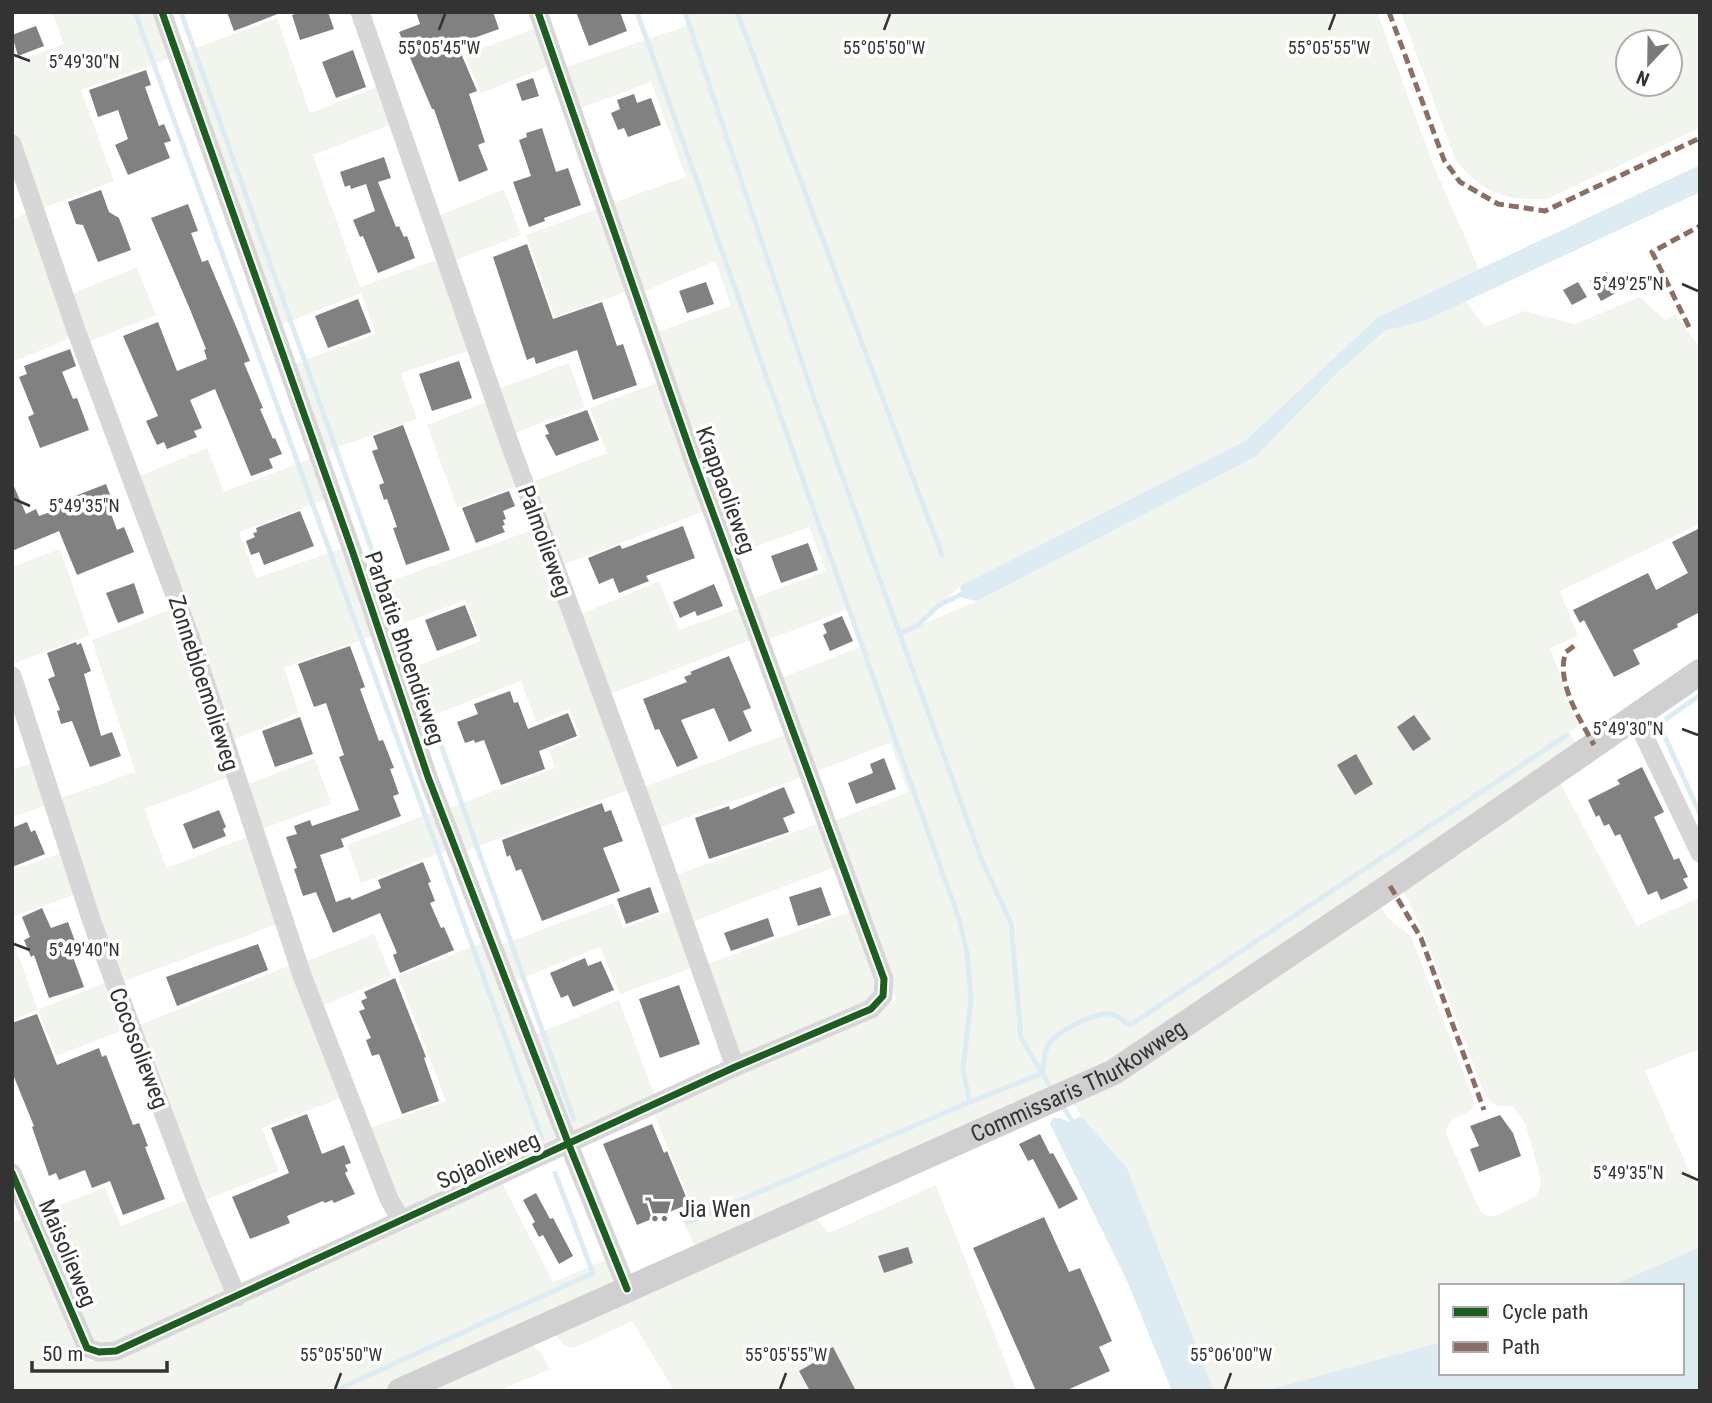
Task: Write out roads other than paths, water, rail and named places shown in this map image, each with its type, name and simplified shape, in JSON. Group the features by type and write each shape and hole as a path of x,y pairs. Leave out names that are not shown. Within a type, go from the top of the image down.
{"main road":[{"name":"Commissaris Thurkowweg","path":"400,1391 1114,1072 1700,671"}],"street":[{"name":"Parbatie Bhoendieweg","path":"162,12 353,552 428,777 627,1289"},
{"name":"Palmolieweg","path":"360,12 527,490 736,1067"},
{"name":"Krappaolieweg","path":"538,12 692,456 884,979"},
{"name":"Zonnebloemolieweg","path":"12,144 76,330 190,636 303,978 384,1186 401,1220"},
{"name":"Cocosolieweg","path":"12,676 92,922 194,1195 237,1297"},
{"path":"1635,717 1700,853"},
{"name":"Sojaolieweg","path":"87,1348 99,1352 116,1351 736,1067 871,1009 883,996 884,979"},
{"name":"Maisolieweg","path":"12,1173 87,1348"}],"waterway":[{"path":"135,12 542,1139"},
{"path":"181,12 574,1120"},
{"path":"637,12 959,919 967,953 971,999 963,1070 970,1102 1043,1073 1049,1044 1080,1022 1097,1015 1111,1014 1130,1025 1567,735"},
{"path":"685,12 815,401 983,863 1011,923 1021,1038 1053,1091"},
{"path":"737,12 942,555"},
{"path":"899,633 917,626 939,605 966,592"},
{"path":"1700,695 1659,724 1700,814"},
{"path":"687,1223 970,1102"},
{"path":"1062,1105 1075,1126"},
{"path":"334,1391 593,1273 555,1173"}],"place":[{"name":"Jia Wen","path":"658,1209"}]}
